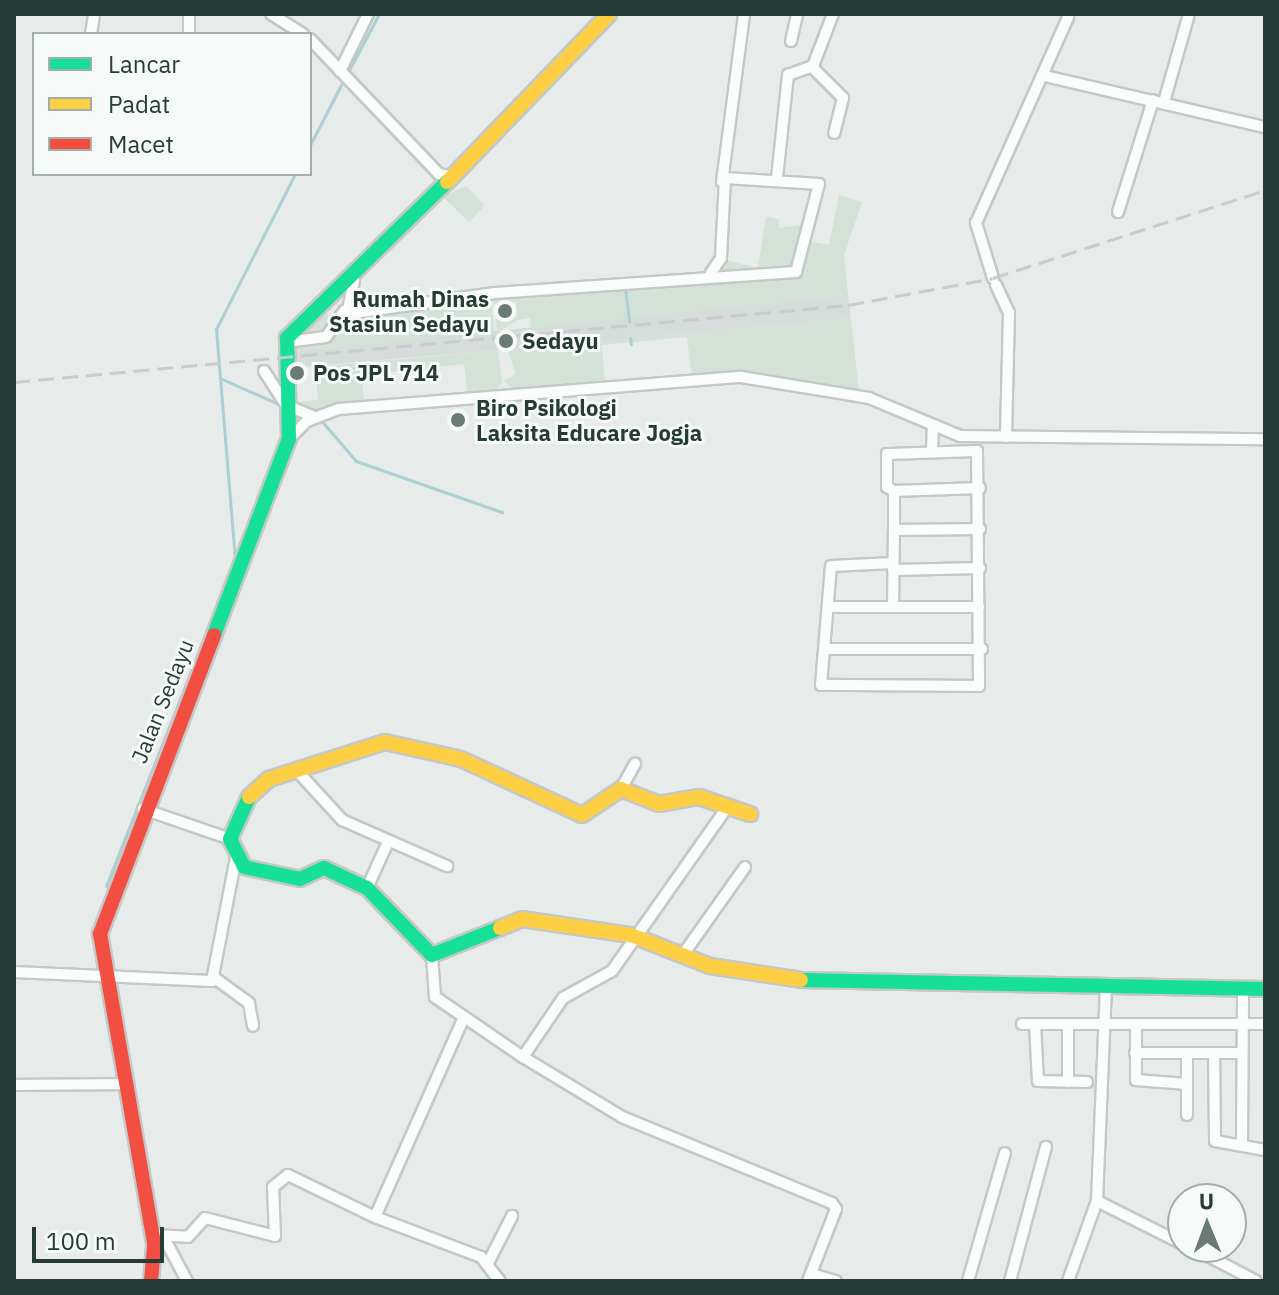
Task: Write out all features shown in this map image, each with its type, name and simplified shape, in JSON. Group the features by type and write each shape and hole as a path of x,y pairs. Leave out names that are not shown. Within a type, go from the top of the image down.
{"street":[{"path":"271,14 300,32"},
{"path":"340,71 368,14"},
{"path":"286,342 356,277 609,14"},
{"path":"711,273 721,258 722,184 744,14"},
{"path":"791,41 797,14"},
{"path":"777,178 788,75 812,67 833,14"},
{"path":"1118,212 1189,14"},
{"path":"1006,437 1009,313 994,282 976,223 1007,142 1045,76 1068,15"},
{"path":"312,41 426,162 454,177"},
{"path":"812,67 843,98 834,133"},
{"path":"1045,76 1265,127"},
{"path":"426,162 435,182 431,200"},
{"path":"344,311 711,273 724,279 801,270 819,184 730,175 722,184"},
{"path":"286,342 326,337 344,311 356,277"},
{"name":"Jalan Sedayu","path":"151,1281 158,1236 103,973 107,902 289,439 286,342"},
{"path":"264,371 290,409 314,417 741,377 869,398 950,434 1265,439"},
{"path":"289,439 314,417"},
{"path":"932,451 933,426"},
{"path":"950,434 950,451"},
{"path":"980,488 894,491 887,487 889,452 979,454 980,488 980,568 979,607 982,649 976,688 823,687 829,649 831,566 980,568"},
{"path":"893,607 894,491"},
{"path":"894,530 980,529"},
{"path":"829,607 979,607"},
{"path":"829,649 982,649"},
{"path":"635,764 621,789 582,815 461,759 391,742 258,787 230,839 236,858 244,867 300,879 324,868 367,888 429,952 433,994 463,1019 622,1117 832,1203 836,1209 810,1277 836,1281"},
{"path":"299,773 342,820 447,866"},
{"path":"621,789 659,804 699,797 725,811 750,814"},
{"path":"143,809 230,839"},
{"path":"523,1057 563,998 612,971 631,935 725,811"},
{"path":"367,888 388,842"},
{"path":"216,979 236,858"},
{"path":"682,956 745,867"},
{"path":"429,952 522,919 631,935 682,956 785,980 1265,989"},
{"path":"14,972 216,979 249,1003 253,1026"},
{"path":"1068,1281 1097,1201 1106,987"},
{"path":"1242,1144 1243,989"},
{"path":"375,1217 463,1019"},
{"path":"1022,1024 1265,1024"},
{"path":"1035,1024 1037,1079 1087,1082"},
{"path":"1068,1024 1068,1082"},
{"path":"1136,1024 1138,1082 1187,1084"},
{"path":"1135,1053 1241,1053"},
{"path":"1187,1053 1187,1115"},
{"path":"1214,1053 1215,1141 1265,1150"},
{"path":"14,1085 124,1084"},
{"path":"1010,1281 1046,1147"},
{"path":"968,1281 1005,1153"},
{"path":"158,1236 188,1237 203,1218 275,1236 273,1187 288,1175 375,1217 488,1263 500,1281"},
{"path":"1097,1201 1167,1236"},
{"path":"488,1263 512,1216"},
{"path":"158,1236 187,1281"},
{"path":"1222,1263 1256,1281"}],"shaded area":[{"path":"848,295 851,319 291,368 290,352"},
{"name":"Biro Psikologi Laksita Educare Jogja","path":"458,410 465,413 468,420 465,427 458,430 451,427 448,420 451,413"}],"green space":[{"path":"466,186 485,205 469,222 443,197"},
{"path":"839,195 862,202 844,255 848,295 531,328 530,318 518,320 498,332 495,319 517,317 516,302 494,304 493,295 717,274 725,260 758,268 766,217 779,219 779,228 810,224 807,241 829,245"},
{"path":"490,296 495,332 290,352 290,346 330,340 347,316"},
{"path":"321,311 336,319 330,328 316,337 293,335"},
{"path":"851,319 859,392 755,374 692,377 687,337 602,345 605,384 516,392 504,381 516,374 507,349"},
{"path":"498,350 502,382 494,394 468,396 464,364 362,375 364,402 311,413 297,409 297,402 318,400 315,367"}],"waterway":[{"path":"348,72 379,14"},
{"path":"312,141 342,83"},
{"path":"106,886 235,560 216,329 294,176"},
{"path":"625,288 629,322"},
{"path":"630,338 631,344"},
{"path":"222,379 281,405"},
{"path":"320,419 356,461 502,512"}],"railway":[{"path":"14,382 848,305 993,278 1265,190"}],"traffic: fast":[{"path":"214,635 289,439 287,338 447,182"},
{"path":"249,797 230,839 244,867 300,879 324,868 367,888 432,955 500,928"},
{"path":"801,980 1265,989"}],"traffic: slow":[{"path":"447,182 609,14"},
{"path":"249,797 269,779 385,742 461,759 582,815 621,789 659,804 699,797 750,814"},
{"path":"500,928 522,919 631,935 710,966 801,980"}],"traffic: jam":[{"path":"151,1281 154,1243 100,934 214,635"}],"place":[{"name":"Rumah Dinas Stasiun Sedayu","path":"505,311"},
{"name":"Sedayu","path":"506,341"},
{"name":"Pos JPL 714","path":"297,373"},
{"name":"Biro Psikologi Laksita Educare Jogja","path":"458,420"}]}
